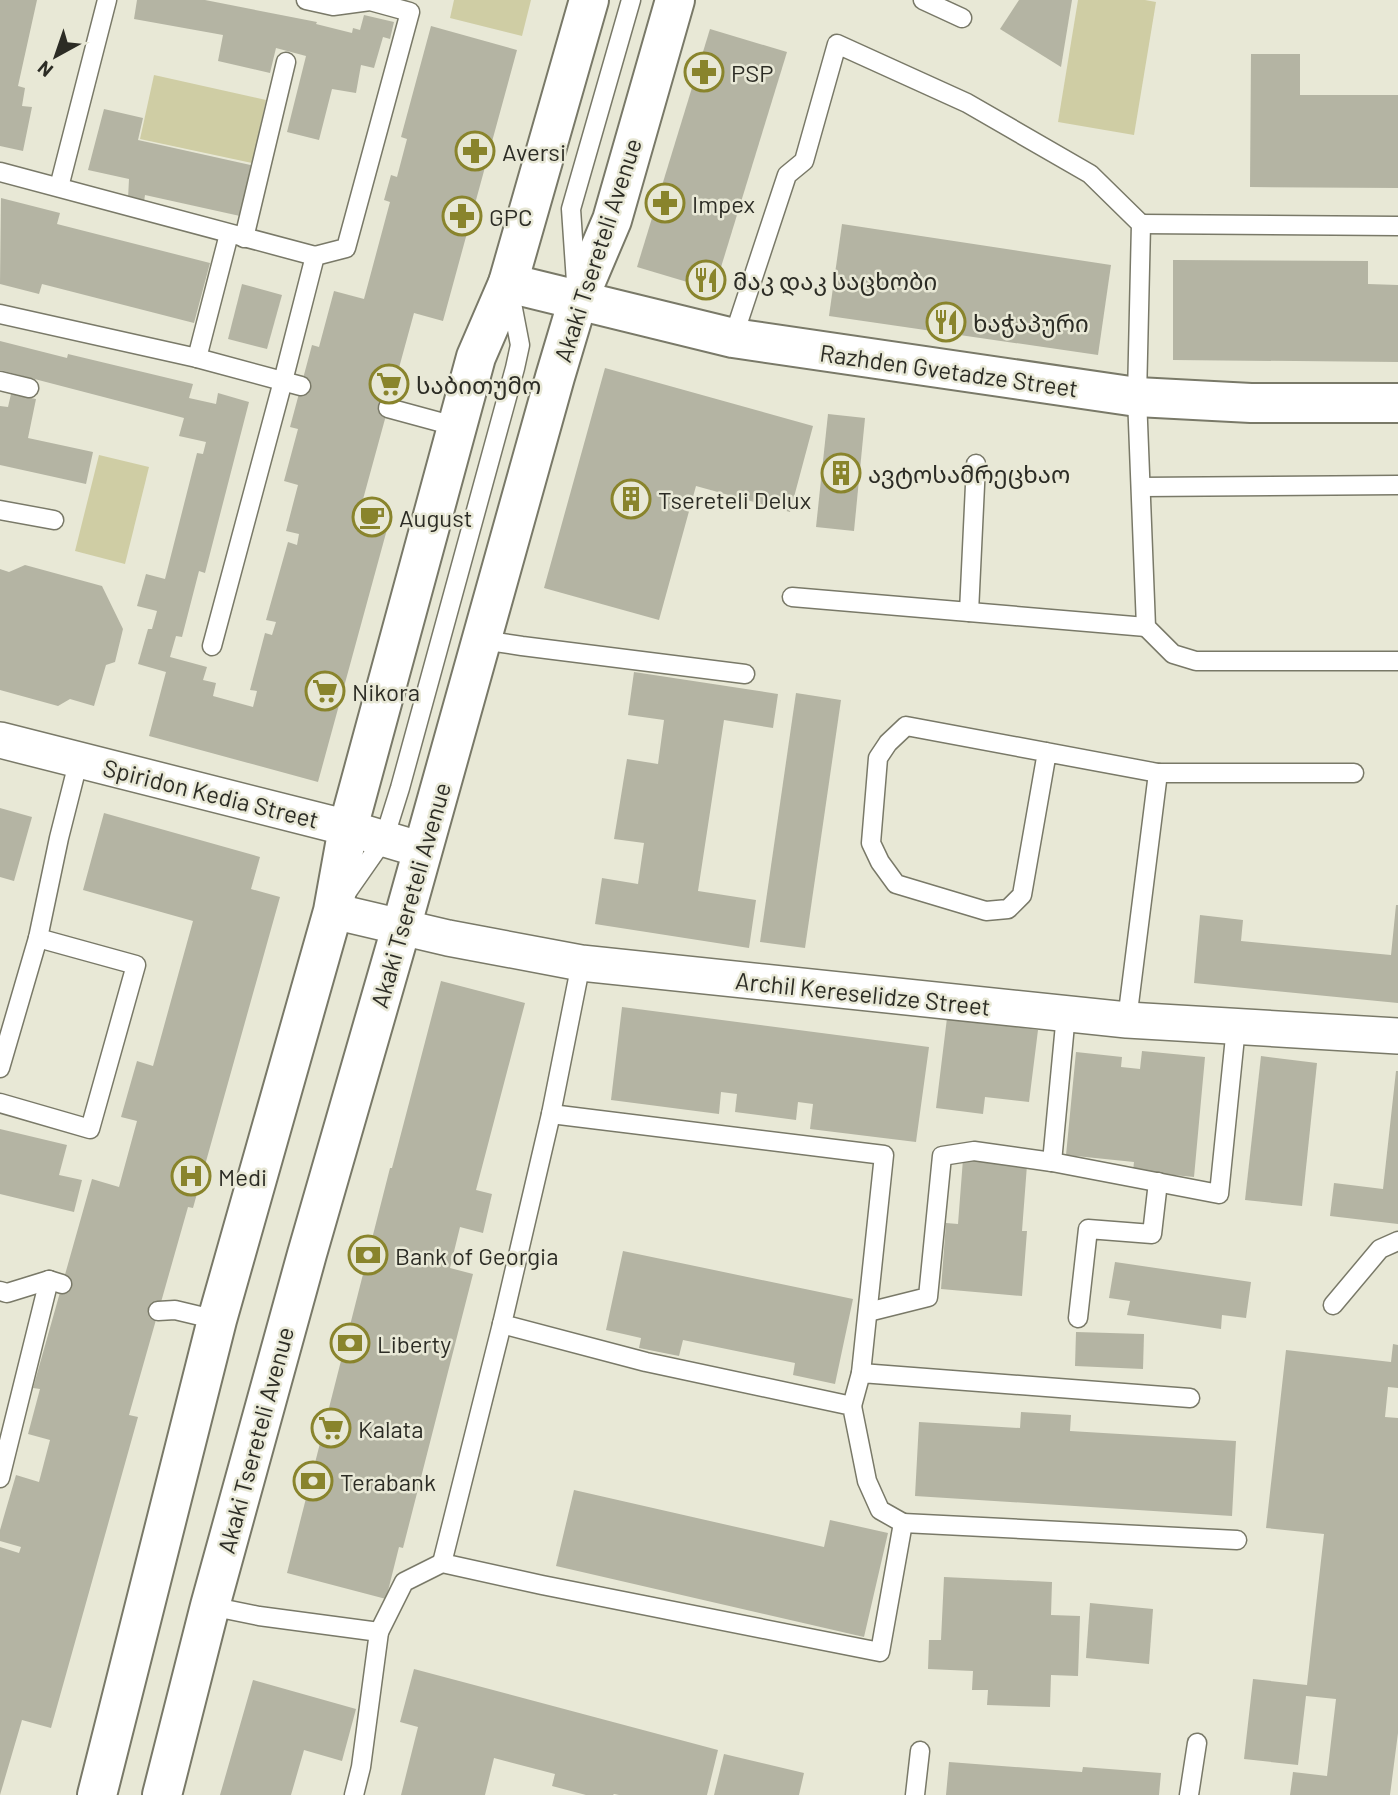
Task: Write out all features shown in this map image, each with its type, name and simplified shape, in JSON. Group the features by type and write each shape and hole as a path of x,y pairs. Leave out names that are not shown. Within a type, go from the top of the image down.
{"main road":[{"path":"97,1795 217,1320 333,911 348,828 476,357 508,283 589,0"},
{"name":"Akaki Tsereteli Avenue","path":"162,1795 210,1606 307,1254 578,300 612,220 675,0"},
{"name":"Razhden Gvetadze Street","path":"508,283 733,338 1137,397 1251,403 1398,403"}],"street":[{"name":"Spiridon Kedia Street","path":"0,740 348,828 422,850"},
{"name":"Archil Kereselidze Street","path":"333,911 401,928 581,963 1127,1020 1398,1036"}],"lane":[{"path":"60,187 107,0"},
{"path":"0,172 315,256 346,248 410,12 370,1 333,6 306,0"},
{"path":"578,300 571,209 631,0"},
{"path":"923,0 962,18"},
{"path":"733,338 787,175 804,161 837,44 967,103 1090,174 1141,224 1398,226"},
{"path":"197,358 237,236 286,62"},
{"path":"1141,224 1137,397 1146,627"},
{"path":"212,646 315,256"},
{"path":"333,911 384,839 400,788 520,345 508,283"},
{"path":"0,314 197,358 301,386"},
{"path":"0,381 29,388"},
{"path":"388,408 458,427"},
{"path":"969,612 976,464"},
{"path":"1141,487 1398,485"},
{"path":"0,510 54,520"},
{"path":"792,597 1146,627 1173,654 1196,661 1398,661"},
{"path":"482,640 746,674"},
{"path":"1047,752 1023,895 1008,909 986,911 896,884 880,862 871,843 878,758 888,743 906,726 1047,752 1158,773 1354,772"},
{"path":"0,1068 37,938 79,759"},
{"path":"1127,1020 1158,773"},
{"path":"0,1103 90,1129 136,965 37,938"},
{"path":"442,1563 551,1114 581,963"},
{"path":"1052,1162 1066,1014"},
{"path":"868,1312 928,1297 942,1156 974,1151 1052,1162 1219,1194 1236,1027"},
{"path":"551,1114 884,1155 861,1373 852,1406 867,1481 880,1510 903,1523 1237,1540"},
{"path":"1078,1318 1087,1229 1152,1234 1158,1182"},
{"path":"1333,1305 1380,1250 1398,1241"},
{"path":"0,1291 7,1293 56,1282 9,1404 0,1478"},
{"path":"158,1311 175,1310 217,1320"},
{"path":"502,1324 646,1362 852,1406"},
{"path":"861,1373 1190,1398"},
{"path":"354,1795 361,1768 379,1632 404,1582 442,1563 880,1652 903,1523"},
{"path":"210,1606 258,1616 379,1632"},
{"path":"1189,1795 1197,1743"},
{"path":"915,1795 920,1751"}],"shaded area":[{"path":"454,0 531,0 522,36 450,18"},
{"path":"1078,0 1156,2 1134,135 1058,122"},
{"path":"154,75 266,100 252,163 140,139"},
{"path":"99,455 149,467 125,564 75,551"}],"building":[{"path":"0,0 37,0 18,86 25,88 22,106 32,107 23,151 0,146"},
{"path":"137,0 205,0 317,22 316,24 352,33 353,28 360,30 364,15 394,22 390,39 383,37 374,68 361,65 356,93 332,89 319,140 287,132 306,56 276,48 270,73 218,61 223,35 134,19"},
{"path":"1019,0 1072,0 1061,67 1000,29"},
{"path":"431,26 517,50 443,321 414,313 362,503 392,511 318,782 149,736 166,672 138,664 148,629 152,629 157,611 137,606 146,574 165,579 197,453 203,454 206,442 179,436 184,418 0,370 0,341 193,384 189,398 216,404 218,393 249,402 205,573 199,571 182,637 176,636 170,657 207,667 203,680 216,683 213,696 253,707 257,691 250,690 265,633 272,635 276,622 266,620 288,542 297,545 299,534 286,531 298,485 284,481 298,429 290,427 312,345 319,347 334,291 364,299 390,202 384,200 391,175 397,177 407,139 401,137"},
{"path":"710,29 787,52 714,290 637,267"},
{"path":"1251,54 1300,54 1300,95 1398,95 1398,188 1250,187"},
{"path":"104,109 143,118 138,140 255,166 240,216 145,195 144,202 128,199 129,179 88,170"},
{"path":"1,198 60,213 57,224 210,263 194,323 42,284 39,294 0,284"},
{"path":"842,224 1111,265 1098,355 829,316"},
{"path":"1173,260 1368,261 1368,284 1398,285 1398,362 1173,360"},
{"path":"242,284 282,295 267,349 228,339"},
{"name":"Tsereteli Delux","path":"605,368 813,426 790,512 696,486 659,620 544,588"},
{"path":"11,394 36,399 28,438 93,452 86,484 0,465 0,406 8,407"},
{"name":"ავტოსამრეცხაო","path":"828,414 865,418 854,531 816,527"},
{"path":"25,565 102,586 123,629 115,662 106,665 94,706 70,699 58,706 0,690 0,569 9,572"},
{"path":"634,672 778,694 773,728 724,720 698,891 756,900 749,948 595,924 602,878 638,884 644,843 614,839 627,759 658,764 664,720 628,715"},
{"path":"796,693 841,700 805,948 760,942"},
{"path":"0,808 32,817 14,881 0,877"},
{"path":"104,813 260,857 251,889 280,897 193,1208 188,1207 129,1415 138,1417 51,1728 22,1720 0,1795 0,1547 19,1553 21,1547 0,1541 0,1530 16,1475 39,1482 50,1440 28,1434 40,1389 33,1388 92,1179 119,1187 137,1121 121,1117 137,1061 153,1066 193,921 83,890"},
{"path":"1396,905 1398,1003 1194,983 1200,915 1243,920 1241,941 1391,955"},
{"path":"441,981 525,1003 476,1190 492,1194 483,1233 460,1227 450,1268 473,1274 403,1548 399,1547 386,1599 287,1573 390,1168"},
{"path":"622,1007 929,1047 916,1142 810,1129 813,1104 798,1102 796,1120 735,1112 737,1094 721,1092 719,1114 611,1100"},
{"path":"947,1018 1038,1030 1029,1102 985,1097 983,1114 936,1108"},
{"path":"1142,1051 1205,1057 1194,1177 1133,1171 1134,1162 1066,1155 1076,1052 1122,1057 1121,1067 1140,1069"},
{"path":"1261,1056 1317,1063 1302,1206 1245,1200"},
{"path":"1396,1071 1398,1224 1330,1216 1334,1183 1383,1189"},
{"path":"0,1129 67,1145 59,1175 82,1180 74,1212 0,1194"},
{"path":"963,1159 1027,1165 1022,1231 1027,1231 1022,1296 941,1289 946,1223 958,1224"},
{"path":"623,1251 853,1299 835,1384 793,1375 795,1363 683,1340 679,1356 639,1348 641,1338 606,1330"},
{"path":"1115,1262 1251,1282 1246,1318 1222,1315 1221,1329 1127,1315 1130,1301 1109,1298"},
{"path":"1076,1332 1144,1334 1143,1369 1075,1366"},
{"path":"1393,1344 1398,1345 1398,1388 1388,1387 1385,1417 1398,1418 1398,1733 1390,1795 1290,1795 1293,1772 1327,1776 1336,1699 1306,1696 1298,1765 1244,1759 1253,1679 1307,1685 1324,1534 1266,1528 1286,1350 1391,1362"},
{"path":"1021,1412 1071,1415 1070,1431 1236,1441 1232,1516 915,1496 919,1422 1020,1428"},
{"path":"574,1490 824,1547 830,1520 888,1533 864,1637 556,1566"},
{"path":"944,1577 1052,1582 1051,1615 1080,1616 1078,1676 1051,1675 1050,1707 987,1705 988,1690 972,1690 973,1671 928,1669 929,1640 941,1640"},
{"path":"1090,1603 1153,1609 1149,1664 1086,1658"},
{"path":"414,1669 718,1750 707,1795 586,1795 552,1786 555,1774 494,1758 485,1795 401,1795 418,1727 400,1722"},
{"path":"253,1680 356,1709 342,1761 304,1750 291,1795 220,1795"},
{"path":"724,1754 804,1773 799,1795 714,1795"},
{"path":"949,1762 1082,1772 1083,1767 1161,1773 1159,1795 946,1795"}],"place":[{"name":"PSP","path":"704,72"},
{"name":"Aversi","path":"475,151"},
{"name":"Impex","path":"665,203"},
{"name":"GPC","path":"462,216"},
{"name":"მაკ დაკ საცხობი","path":"706,280"},
{"name":"ხაჭაპური","path":"946,322"},
{"name":"საბითუმო","path":"389,384"},
{"name":"ავტოსამრეცხაო","path":"841,473"},
{"name":"Tsereteli Delux","path":"631,499"},
{"name":"August","path":"372,517"},
{"name":"Nikora","path":"325,691"},
{"name":"Medi","path":"191,1176"},
{"name":"Bank of Georgia","path":"368,1255"},
{"name":"Liberty","path":"350,1343"},
{"name":"Kalata","path":"331,1428"},
{"name":"Terabank","path":"313,1481"}]}
